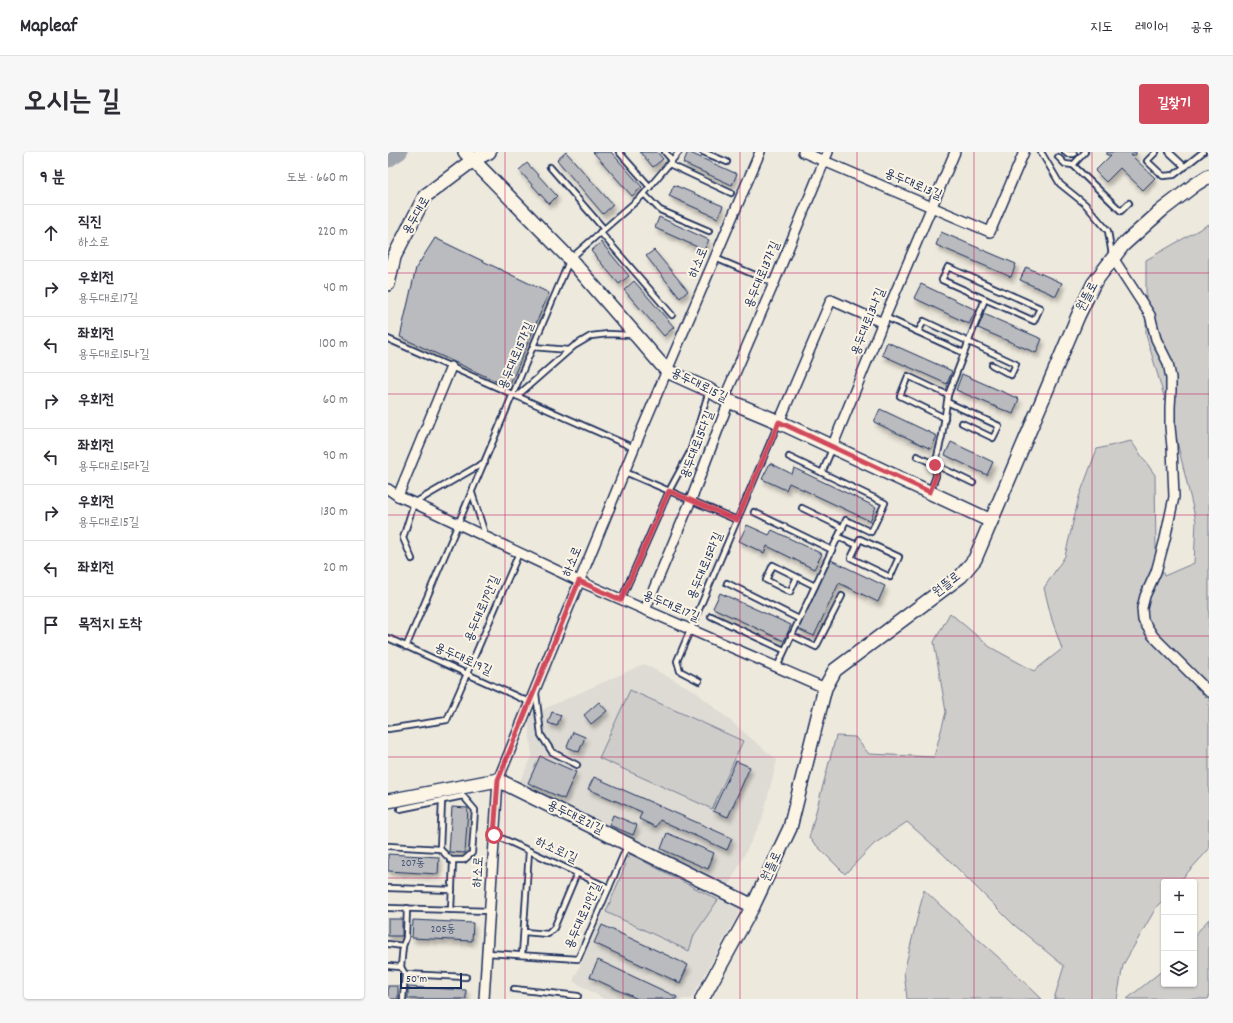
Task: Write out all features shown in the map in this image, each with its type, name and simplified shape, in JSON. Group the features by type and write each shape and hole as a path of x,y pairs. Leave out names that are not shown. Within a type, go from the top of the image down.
{"street":[{"name":"용두대로","path":"388,284 394,257 425,196 469,156 489,152"},
{"name":"하소로","path":"484,999 498,780 634,448 760,152"},
{"name":"용두대로13길","path":"803,152 990,232 1024,152"},
{"name":"용두대로13가길","path":"727,400 828,152"},
{"name":"용두대로13나길","path":"832,447 955,152"},
{"name":"용두대로15길","path":"469,156 570,259 667,371 727,400 779,422 991,520"},
{"name":"원뜰로","path":"702,999 753,906 790,828 825,688 835,670 961,576 975,559 1078,316 1094,283 1123,245 1162,210 1209,176"},
{"path":"1113,258 1150,315 1156,339 1168,363 1170,378 1170,427 1174,497 1166,539 1156,572 1145,596 1142,608 1143,620 1153,636 1209,692"},
{"path":"779,422 831,300 884,320"},
{"path":"398,496 451,367"},
{"name":"용두대로15다길","path":"645,610 691,500 727,400"},
{"name":"용두대로17길","path":"388,489 398,496 579,581 825,688"},
{"path":"388,800 498,780"},
{"name":"용두대로21길","path":"498,780 753,906"}],"lane":[{"path":"619,152 650,187"},
{"path":"665,152 670,162 730,193"},
{"path":"570,259 644,194 679,152"},
{"path":"703,152 727,162"},
{"path":"1041,152 1060,184 1086,204 1108,231 1113,258"},
{"path":"1073,165 1084,152"},
{"path":"1156,152 1147,161 1163,176 1174,175 1203,152"},
{"path":"1169,152 1185,167"},
{"path":"1062,161 1066,153 1074,154"},
{"path":"1058,157 1065,164 1073,165 1121,211 1129,203"},
{"path":"550,167 672,315"},
{"path":"644,194 660,210 709,231"},
{"path":"715,258 774,282"},
{"name":"용두대로15가길","path":"406,647 515,395 533,347 570,259"},
{"path":"948,267 1040,308 1034,321 985,299 942,280 948,267"},
{"path":"930,492 936,476 935,465 942,436 948,395 985,299"},
{"path":"884,320 918,332 964,353"},
{"path":"918,332 924,320 1016,364 1011,375 992,366"},
{"path":"515,395 574,346 591,336 608,334 636,335"},
{"path":"388,339 634,448"},
{"path":"533,347 569,350"},
{"path":"945,418 900,396 908,376 948,395"},
{"path":"621,600 669,491 690,452 709,390"},
{"path":"947,402 999,426 993,438 962,423"},
{"name":"용두대로15라길","path":"699,681 680,671 677,661 779,422"},
{"path":"822,473 832,447"},
{"path":"917,456 973,483"},
{"path":"776,667 846,520 871,532 885,503 789,457"},
{"path":"412,559 403,538 414,503 485,462"},
{"path":"625,472 737,520"},
{"path":"472,493 486,538"},
{"path":"802,508 843,528"},
{"path":"754,512 832,550"},
{"path":"838,537 857,546"},
{"path":"860,539 899,557 890,577 851,558 857,546 860,539"},
{"name":"용두대로17안길","path":"388,729 447,720 519,553"},
{"path":"797,577 790,592 766,580 773,565 797,577 815,586"},
{"path":"727,583 799,619"},
{"path":"792,635 816,647 842,596"},
{"path":"711,616 784,650"},
{"name":"용두대로19길","path":"388,638 529,702"},
{"path":"535,687 541,735 552,752 577,765"},
{"path":"400,809 463,796 474,810 472,853 464,860 450,860"},
{"path":"440,849 442,801"},
{"name":"하소로1길","path":"494,835 609,888"},
{"name":"용두대로21안길","path":"487,953 578,959 628,844"},
{"path":"388,846 440,849 453,862 451,910"},
{"path":"522,955 529,851"},
{"path":"524,932 548,934 554,928 577,873"},
{"path":"388,888 452,890"},
{"path":"388,908 490,911"},
{"path":"403,999 405,974 401,967 403,946 406,938 407,908"},
{"path":"388,944 403,946"},
{"path":"388,966 401,967"},
{"path":"405,974 466,977"},
{"path":"514,989 579,998"}],"shaded area":[{"path":"1209,224 1209,849 1182,879 1161,879 1161,902 1157,906 1123,965 1117,999 1054,999 1064,966 1013,924 942,853 907,822 874,844 845,874 809,838 836,736 855,737 869,754 934,757 946,712 934,642 950,613 990,647 1034,671 1062,649 1052,620 1044,588 1065,556 1079,497 1097,449 1131,441 1155,475 1156,553 1164,576 1194,563 1196,521 1176,437 1146,335 1146,260"},
{"path":"644,664 695,691 777,760 762,820 725,893 517,787 532,757 528,716"},
{"path":"630,690 743,741 712,809 599,758"},
{"path":"630,854 741,909 691,999 604,999 573,981"},
{"path":"630,854 718,900 694,935 689,951 606,912"},
{"path":"924,890 1042,999 907,999 904,972"},
{"path":"1209,919 1209,999 1127,999 1161,971 1161,987 1197,987 1197,933"}],"building":[{"path":"566,152 613,205 603,214 557,160"},
{"path":"593,152 611,152 642,187 632,196"},
{"path":"640,152 657,152 663,159 653,167"},
{"path":"688,152 737,174 732,185 683,163"},
{"path":"1107,152 1136,152 1136,155 1131,155 1155,178 1143,190 1120,168 1106,182 1095,171 1111,155 1107,155"},
{"path":"527,163 557,196 549,204 519,170"},
{"path":"674,185 723,206 718,218 669,196"},
{"path":"659,217 709,240 704,250 655,228"},
{"path":"941,232 1016,264 1011,277 936,245"},
{"path":"435,238 549,293 509,387 400,337 416,268"},
{"path":"601,242 629,276 619,284 591,251"},
{"path":"654,250 688,291 680,298 646,256"},
{"path":"1026,267 1062,283 1056,296 1020,280"},
{"path":"634,281 674,327 664,336 624,290"},
{"path":"921,284 976,310 969,324 914,298"},
{"path":"984,314 1042,339 1036,353 978,328"},
{"path":"887,342 952,371 947,384 882,355"},
{"path":"962,374 1019,399 1013,414 956,390"},
{"path":"880,409 937,436 931,449 874,422"},
{"path":"951,442 993,462 987,475 945,455"},
{"path":"770,463 792,474 794,468 876,507 870,521 789,483 786,490 762,479"},
{"path":"747,525 769,535 772,530 822,554 814,569 767,546 764,553 739,541"},
{"path":"831,560 885,586 878,602 839,583 814,636 798,629"},
{"path":"720,593 791,625 784,641 713,608"},
{"path":"599,702 607,711 591,724 584,715"},
{"path":"552,712 561,715 557,726 548,723"},
{"path":"573,732 585,737 579,752 567,747"},
{"path":"540,756 576,772 564,799 528,783"},
{"path":"736,761 750,767 728,817 713,811"},
{"path":"594,777 732,838 727,850 660,820 656,827 639,819 642,812 588,789"},
{"path":"452,807 468,808 465,853 449,852"},
{"path":"613,815 637,825 633,835 609,825"},
{"path":"667,833 714,853 708,869 661,849"},
{"path":"388,854 439,857 438,874 388,871"},
{"path":"388,919 402,919 402,936 388,936"},
{"path":"413,920 473,923 472,941 412,938"},
{"path":"602,925 688,965 680,983 594,943"},
{"path":"598,960 677,997 676,999 638,999 590,977"},
{"path":"388,986 398,986 398,999 388,999"},
{"path":"408,987 466,990 466,999 408,999"}],"waterway":[{"path":"388,160 400,152"}],"route":[{"path":"494,835 498,780 579,581 621,600 669,491 737,520 779,422 930,492 936,476 935,465"}]}
